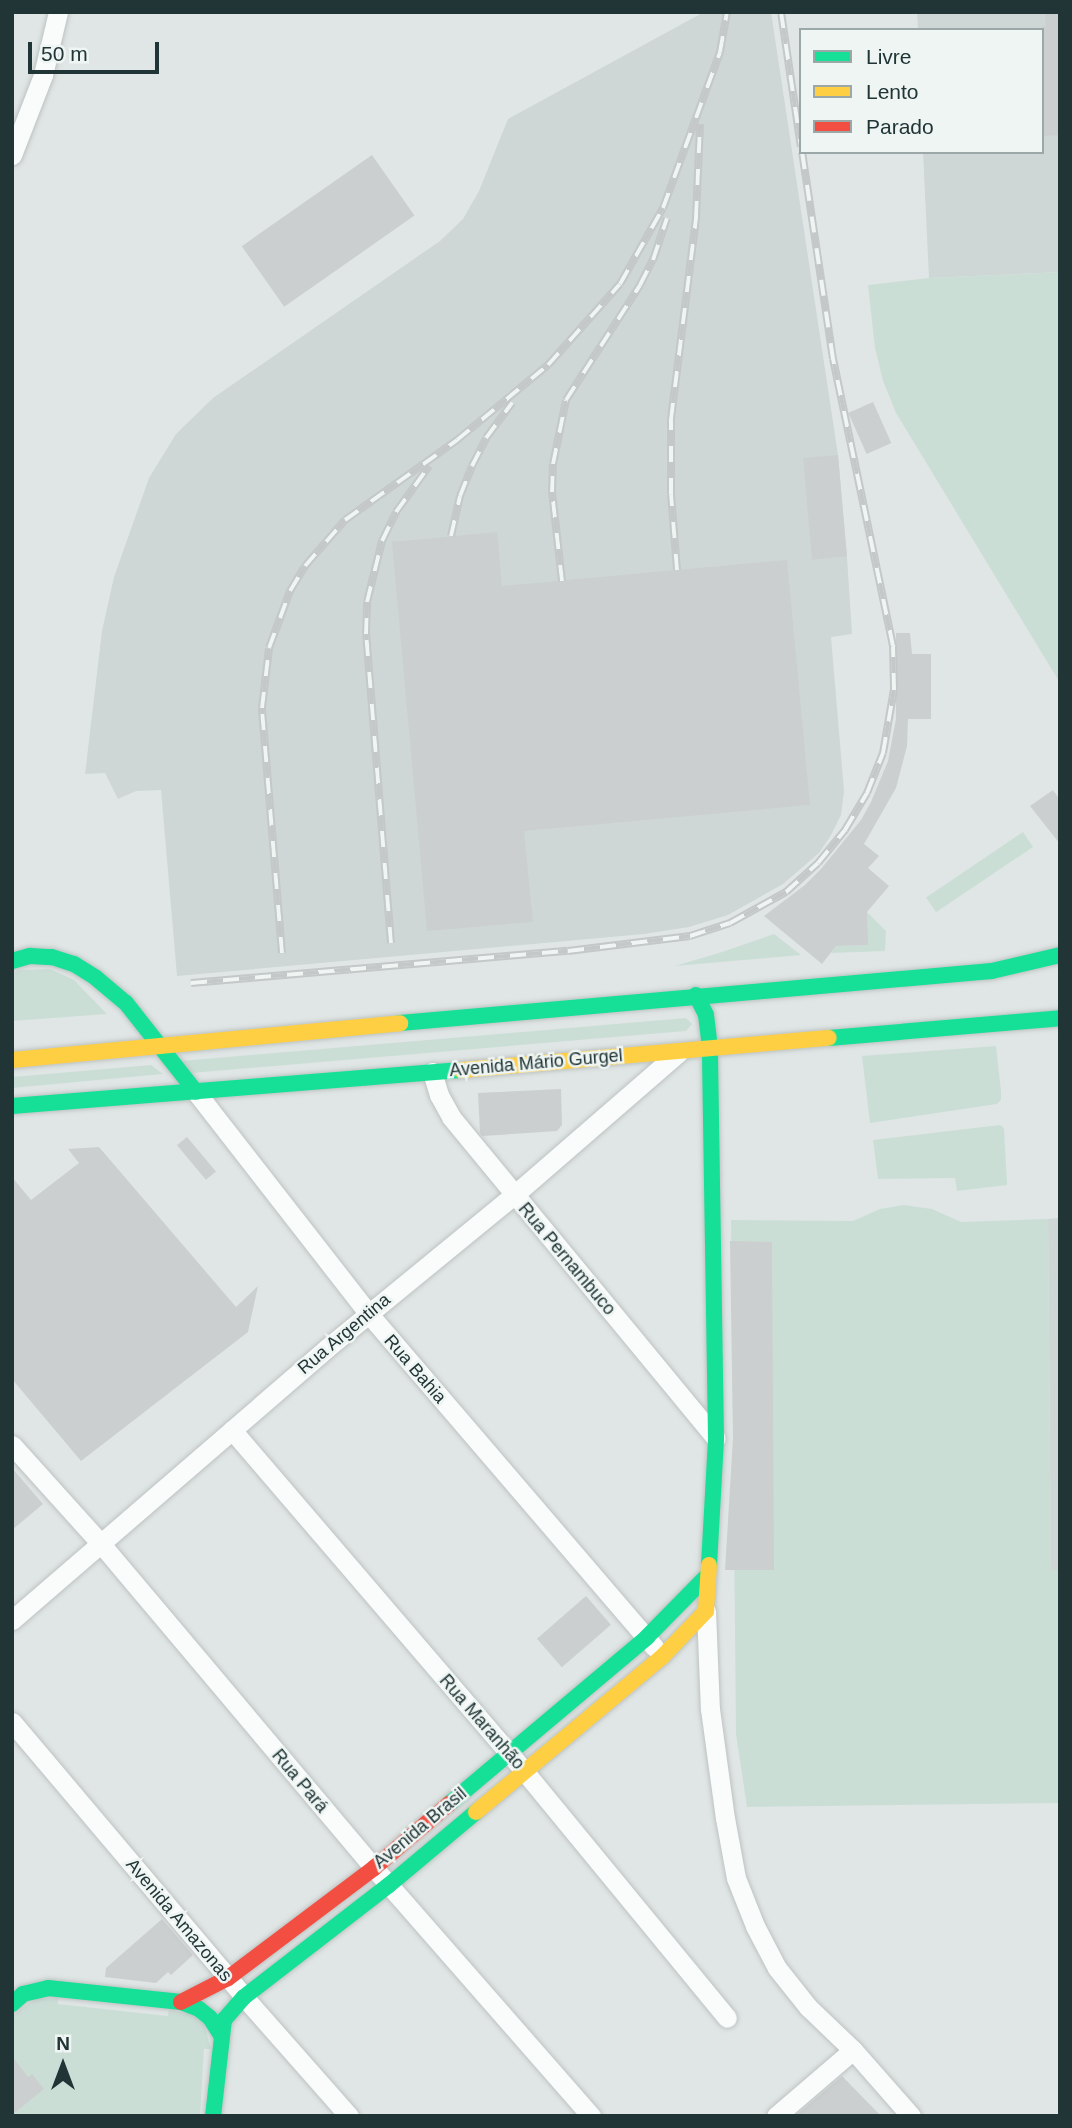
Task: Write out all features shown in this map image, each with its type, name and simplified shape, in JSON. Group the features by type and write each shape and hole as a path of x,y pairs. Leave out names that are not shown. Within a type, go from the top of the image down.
{"main road":[{"path":"992,971 1024,961 1060,942"},
{"path":"12,1060 696,995 992,971 1060,955"},
{"path":"12,961 30,956 52,957 74,964 96,978 126,1003 196,1092"},
{"path":"966,973 1031,978"},
{"path":"696,995 706,1015 709,1048 716,1438 706,1611"},
{"path":"1010,1022 1060,1003"},
{"name":"Avenida Mário Gurgel","path":"12,1106 679,1052 1060,1017"},
{"name":"Avenida Brasil","path":"181,2002 228,1978 374,1868 647,1637 706,1577"},
{"name":"Avenida Brasil","path":"221,2035 224,2020 244,1997 389,1885 662,1657 706,1611"},
{"path":"16,1995 48,1988 181,2002 200,2009 210,2018 221,2035 213,2116"}],"street":[{"path":"12,155 43,75 58,12"},
{"name":"Rua Argentina","path":"12,1620 368,1314 514,1195 679,1052"},
{"name":"Rua Pernambuco","path":"432,1072 439,1095 451,1117 716,1438"},
{"name":"Rua Bahia","path":"196,1092 368,1314 647,1637"},
{"name":"Rua Maranhão","path":"232,1430 509,1754 727,2018"},
{"name":"Rua Pará","path":"12,1445 102,1545 374,1868 591,2116"},
{"path":"706,1611 710,1709 736,1878 755,1926 777,1968 808,2007 853,2050 911,2116"},
{"path":"647,1637 662,1657"},
{"name":"Avenida Amazonas","path":"12,1722 244,1997 349,2116"},
{"path":"776,2116 853,2050"}],"shaded area":[{"path":"704,12 771,12 838,455 847,557 852,634 831,637 844,791 841,815 831,835 819,853 783,884 728,915 689,927 644,934 177,976 161,790 136,791 118,799 105,773 85,774 102,631 114,577 149,478 176,434 213,398 440,241 463,219 479,191 508,119"},
{"path":"917,12 1060,12 1060,272 929,278 923,154 1044,154 1044,28 918,28"},
{"path":"1060,1218 1060,1571 1051,1570 1048,1219"}],"green space":[{"path":"1060,272 1060,683 896,413 883,381 875,348 868,285 929,278"},
{"path":"1023,832 1033,847 936,912 926,897"},
{"path":"867,912 886,931 885,951 831,953 836,946 867,945"},
{"path":"774,934 801,955 675,966 722,952"},
{"path":"50,969 74,980 107,1014 12,1021 12,974 19,970"},
{"path":"686,1018 692,1024 686,1031 191,1073 181,1061"},
{"path":"996,1046 1001,1091 1001,1100 997,1104 870,1123 862,1056"},
{"path":"151,1065 163,1074 12,1088 12,1077"},
{"path":"1000,1125 1004,1128 1007,1185 957,1191 955,1178 878,1179 873,1140"},
{"path":"904,1205 932,1209 961,1222 1048,1219 1051,1570 1060,1570 1060,1803 747,1807 736,1734 731,1220 853,1221 880,1209"},
{"path":"58,1998 58,2004 168,2016 169,2010 202,2016 211,2049 204,2049 200,2116 12,2116 12,2016 36,1999"}],"building":[{"path":"1045,12 1060,12 1060,135 1044,136 1042,26 1046,26"},
{"path":"372,155 414,216 284,307 242,246"},
{"path":"873,402 891,443 867,454 848,413"},
{"path":"838,455 847,557 812,560 803,458"},
{"path":"497,532 502,586 787,560 810,805 524,831 533,922 427,931 392,542"},
{"path":"896,633 910,633 912,654 931,654 931,719 908,719 907,746 896,788 864,844 879,856 868,868 889,886 867,912 868,945 836,946 822,964 764,916 805,885 821,869 861,820 871,802 888,761 896,719"},
{"path":"1053,790 1060,800 1060,844 1030,806"},
{"path":"561,1089 562,1125 557,1131 482,1136 480,1133 478,1093"},
{"path":"187,1137 216,1171 206,1180 177,1145"},
{"path":"99,1147 236,1307 258,1286 248,1332 81,1461 12,1379 12,1177 31,1200 79,1163 68,1149"},
{"path":"730,1241 772,1242 774,1570 725,1570 733,1438"},
{"path":"12,1468 43,1504 12,1530"},
{"path":"586,1596 611,1625 562,1667 537,1639"},
{"path":"162,1919 193,1955 171,1975 168,1972 156,1983 105,1977 106,1968"},
{"path":"12,2056 28,2077 32,2074 44,2089 12,2115"},
{"path":"842,2076 881,2116 795,2116"}],"railway":[{"path":"282,953 262,708 269,648 290,591 305,566 345,520 457,440 548,365 620,284 663,208 720,52 727,12"},
{"path":"781,12 799,134"},
{"path":"677,570 671,494 671,419 696,217 700,124"},
{"path":"191,983 568,951 690,936 730,923 786,892 818,863 845,830 867,793 883,753 894,689 893,646 833,359 802,154"},
{"path":"562,581 552,492 553,464 566,400 640,285 653,260 667,218"},
{"path":"451,536 460,496 472,466 486,438 512,403"},
{"path":"391,943 366,634 367,602 382,541 396,512 429,466"}],"traffic: fast":[{"path":"400,1023 992,971 1060,955"},
{"path":"12,961 30,956 52,957 74,964 96,978 126,1003 196,1092"},
{"path":"696,995 706,1015 710,1048"},
{"path":"829,1038 1060,1018"},
{"path":"709,1565 716,1438 710,1048"},
{"path":"12,1106 461,1070"},
{"path":"449,1804 647,1637 706,1577"},
{"path":"213,2116 224,2020 244,1997 389,1885 476,1812"},
{"path":"12,2004 23,1994 48,1988 181,2002 199,2009 210,2018 221,2035"}],"traffic: slow":[{"path":"12,1060 400,1023"},
{"path":"461,1070 829,1038"},
{"path":"476,1812 662,1657 706,1611 709,1565"}],"traffic: jam":[{"path":"181,2002 228,1978 374,1868 449,1804"}]}
